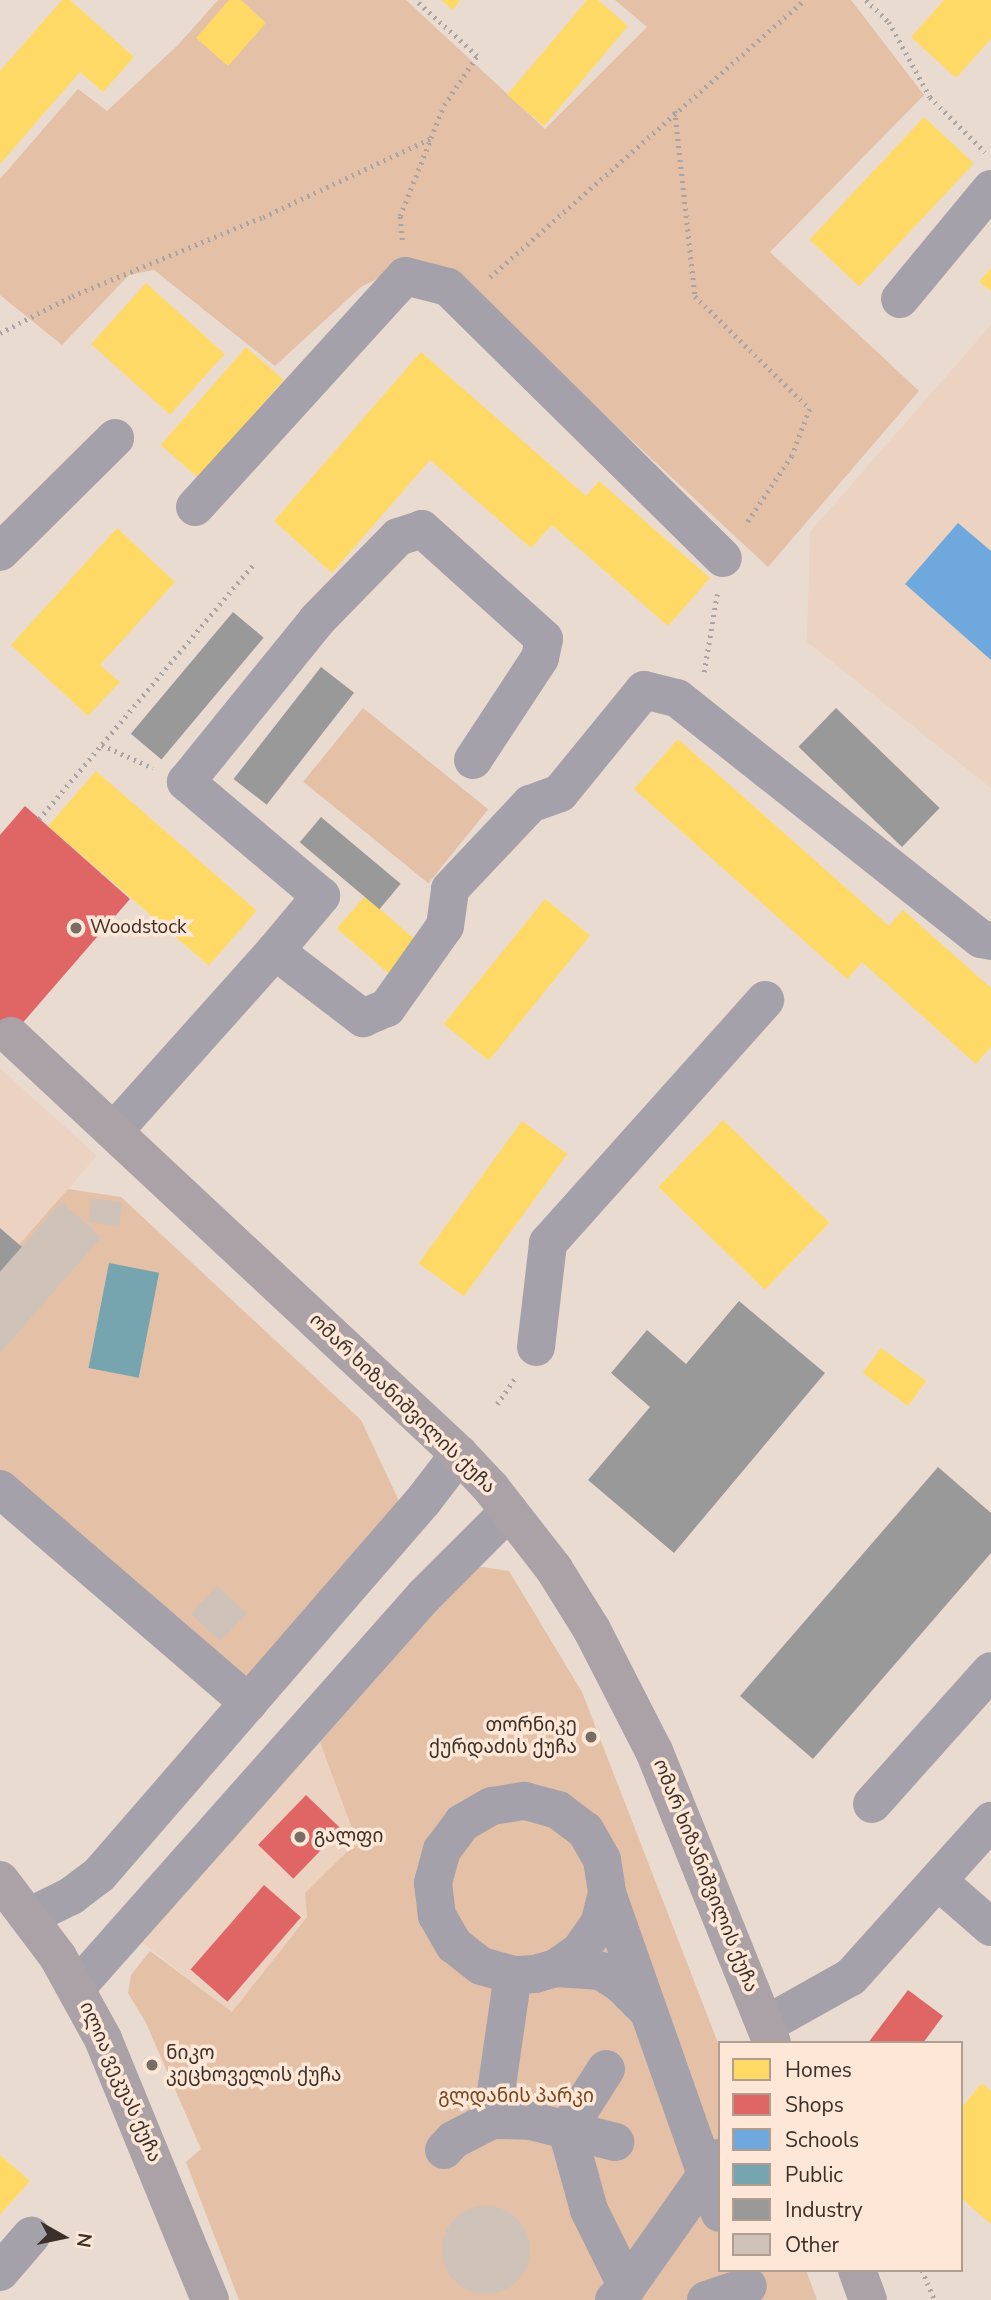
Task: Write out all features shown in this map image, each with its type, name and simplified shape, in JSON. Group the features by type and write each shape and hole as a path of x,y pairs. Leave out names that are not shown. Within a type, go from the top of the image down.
{"main road":[{"name":"ომარ ხიზანიშვილის ქუჩა","path":"11,1036 459,1454 509,1511 554,1569 592,1630 654,1751 768,2034"},
{"name":"ილია ვეკუას ქუჩა","path":"0,1880 30,1916 77,1987 139,2119 210,2300"},
{"path":"858,2272 868,2300"}],"street":[{"path":"900,299 991,189"},
{"path":"195,508 405,276 448,287 723,558"},
{"path":"0,552 115,438"},
{"path":"114,1131 321,896 186,782 317,620 398,537 422,529 544,639 540,658 473,760"},
{"path":"275,951 363,1018 387,1008 445,926 450,889 530,804 560,793 644,690 677,698 981,939 991,941"},
{"path":"537,1347 548,1243 765,1000"},
{"path":"30,1916 71,1896 99,1875 249,1703 459,1454"},
{"path":"0,1489 249,1703"},
{"path":"77,1987 415,1606 509,1511"},
{"path":"872,1804 991,1671"},
{"path":"650,2018 607,1894 602,1860 585,1830 558,1810 525,1801 492,1806 462,1823 442,1850 433,1882 438,1916 454,1945 481,1966 513,1975 556,1968 601,1971 645,2007 712,2165 718,2201"},
{"path":"768,2034 851,1977 991,1821"},
{"path":"938,1881 991,1927"},
{"path":"556,1968 581,1950 599,1924 607,1894"},
{"path":"492,2120 513,1975"},
{"path":"606,2069 567,2130 589,2210 621,2294"},
{"path":"444,2150 453,2140 492,2120 531,2121 615,2142"},
{"path":"621,2294 712,2165"},
{"path":"0,2272 31,2236"},
{"path":"706,2300 748,2285"}],"path":[{"path":"405,276 400,216 444,105 477,56 415,0"},
{"path":"455,294 494,275 675,111 804,0"},
{"path":"866,0 889,22 930,97 991,158"},
{"path":"675,111 695,296 810,409 792,456 723,558 697,715"},
{"path":"0,333 72,296 263,217 432,138"},
{"path":"39,819 253,565"},
{"path":"102,745 186,782"},
{"path":"923,2272 934,2300"}],"shaded area":[{"path":"991,325 991,788 807,642 810,532"},
{"path":"0,1068 97,1156 0,1266"},
{"path":"320,1742 357,1842 305,1893 307,1916 232,2013 140,1941"}],"green space":[{"path":"218,0 406,0 545,129 647,27 615,0 851,0 924,95 770,252 919,391 768,567 453,274 402,266 361,287 275,366 154,270 129,275 62,345 0,295 0,179 78,89 107,111 178,45"},
{"path":"363,708 488,809 428,883 303,782"},
{"path":"68,1189 121,1197 361,1420 399,1501 247,1689 0,1473 0,1266"},
{"name":"გლდანის პარკი","path":"476,1566 509,1571 582,1692 718,2043 718,2272 807,2272 817,2300 239,2300 186,2162 201,2149 146,2023 128,1993 131,1975 150,1951 232,2012 307,1917 305,1893 357,1842 320,1742"}],"building: Homes":[{"path":"62,0 70,0 134,57 103,92 80,72 0,164 0,71"},
{"path":"229,0 241,0 266,23 228,66 196,38"},
{"path":"441,0 460,0 453,10"},
{"path":"587,0 598,0 628,26 544,126 507,95"},
{"path":"944,0 991,0 991,39 956,78 911,37"},
{"path":"924,117 974,163 859,286 809,240"},
{"path":"991,268 991,291 979,282"},
{"path":"146,283 225,354 170,415 91,344"},
{"path":"246,347 284,380 198,478 161,445"},
{"path":"421,352 586,496 599,481 710,578 668,626 552,525 531,548 430,460 332,573 274,521"},
{"path":"117,528 175,582 100,665 120,682 88,716 11,645"},
{"path":"678,739 889,926 903,910 991,988 991,1047 976,1064 862,962 847,979 634,789"},
{"path":"96,771 257,911 209,966 48,826"},
{"path":"365,896 419,943 391,976 337,928"},
{"path":"545,899 590,936 489,1061 444,1024"},
{"path":"723,1120 829,1223 765,1290 658,1187"},
{"path":"522,1121 567,1154 464,1296 419,1263"},
{"path":"881,1348 926,1381 908,1406 863,1373"},
{"path":"982,2083 991,2091 991,2224 963,2200 963,2106"},
{"path":"0,2155 30,2181 0,2215"}],"building: Shops":[{"path":"25,806 130,899 0,1049 0,835"},
{"path":"306,1795 341,1829 293,1879 258,1845"},
{"path":"264,1885 301,1917 228,2002 191,1970"},
{"path":"908,1990 943,2016 924,2041 870,2041"}],"building: Schools":[{"path":"958,523 991,551 991,660 905,584"}],"building: Public":[{"path":"109,1263 159,1273 139,1378 89,1368"}],"building: Industry":[{"path":"233,612 264,638 161,760 131,734"},
{"path":"321,667 354,693 267,805 234,779"},
{"path":"836,708 940,808 902,847 798,747"},
{"path":"321,817 401,884 379,909 300,842"},
{"path":"0,1228 22,1247 0,1272"},
{"path":"739,1301 825,1373 674,1553 588,1480 650,1407 611,1373 647,1330 686,1364"},
{"path":"938,1467 991,1513 991,1553 813,1759 740,1696"}],"building: Other":[{"path":"92,1198 123,1203 119,1227 88,1222"},
{"path":"61,1202 101,1237 0,1353 0,1272"},
{"path":"217,1586 246,1613 220,1641 191,1614"},
{"path":"477,2206 495,2206 511,2213 523,2225 530,2241 530,2259 523,2275 511,2287 495,2294 477,2294 461,2287 449,2275 442,2259 442,2241 449,2225 461,2213"}],"place":[{"name":"Woodstock","path":"76,928"},
{"name":"თორნიკე ქურდაძის ქუჩა","path":"591,1737"},
{"name":"გალფი","path":"300,1837"},
{"name":"ნიკო კეცხოველის ქუჩა","path":"152,2065"}]}
